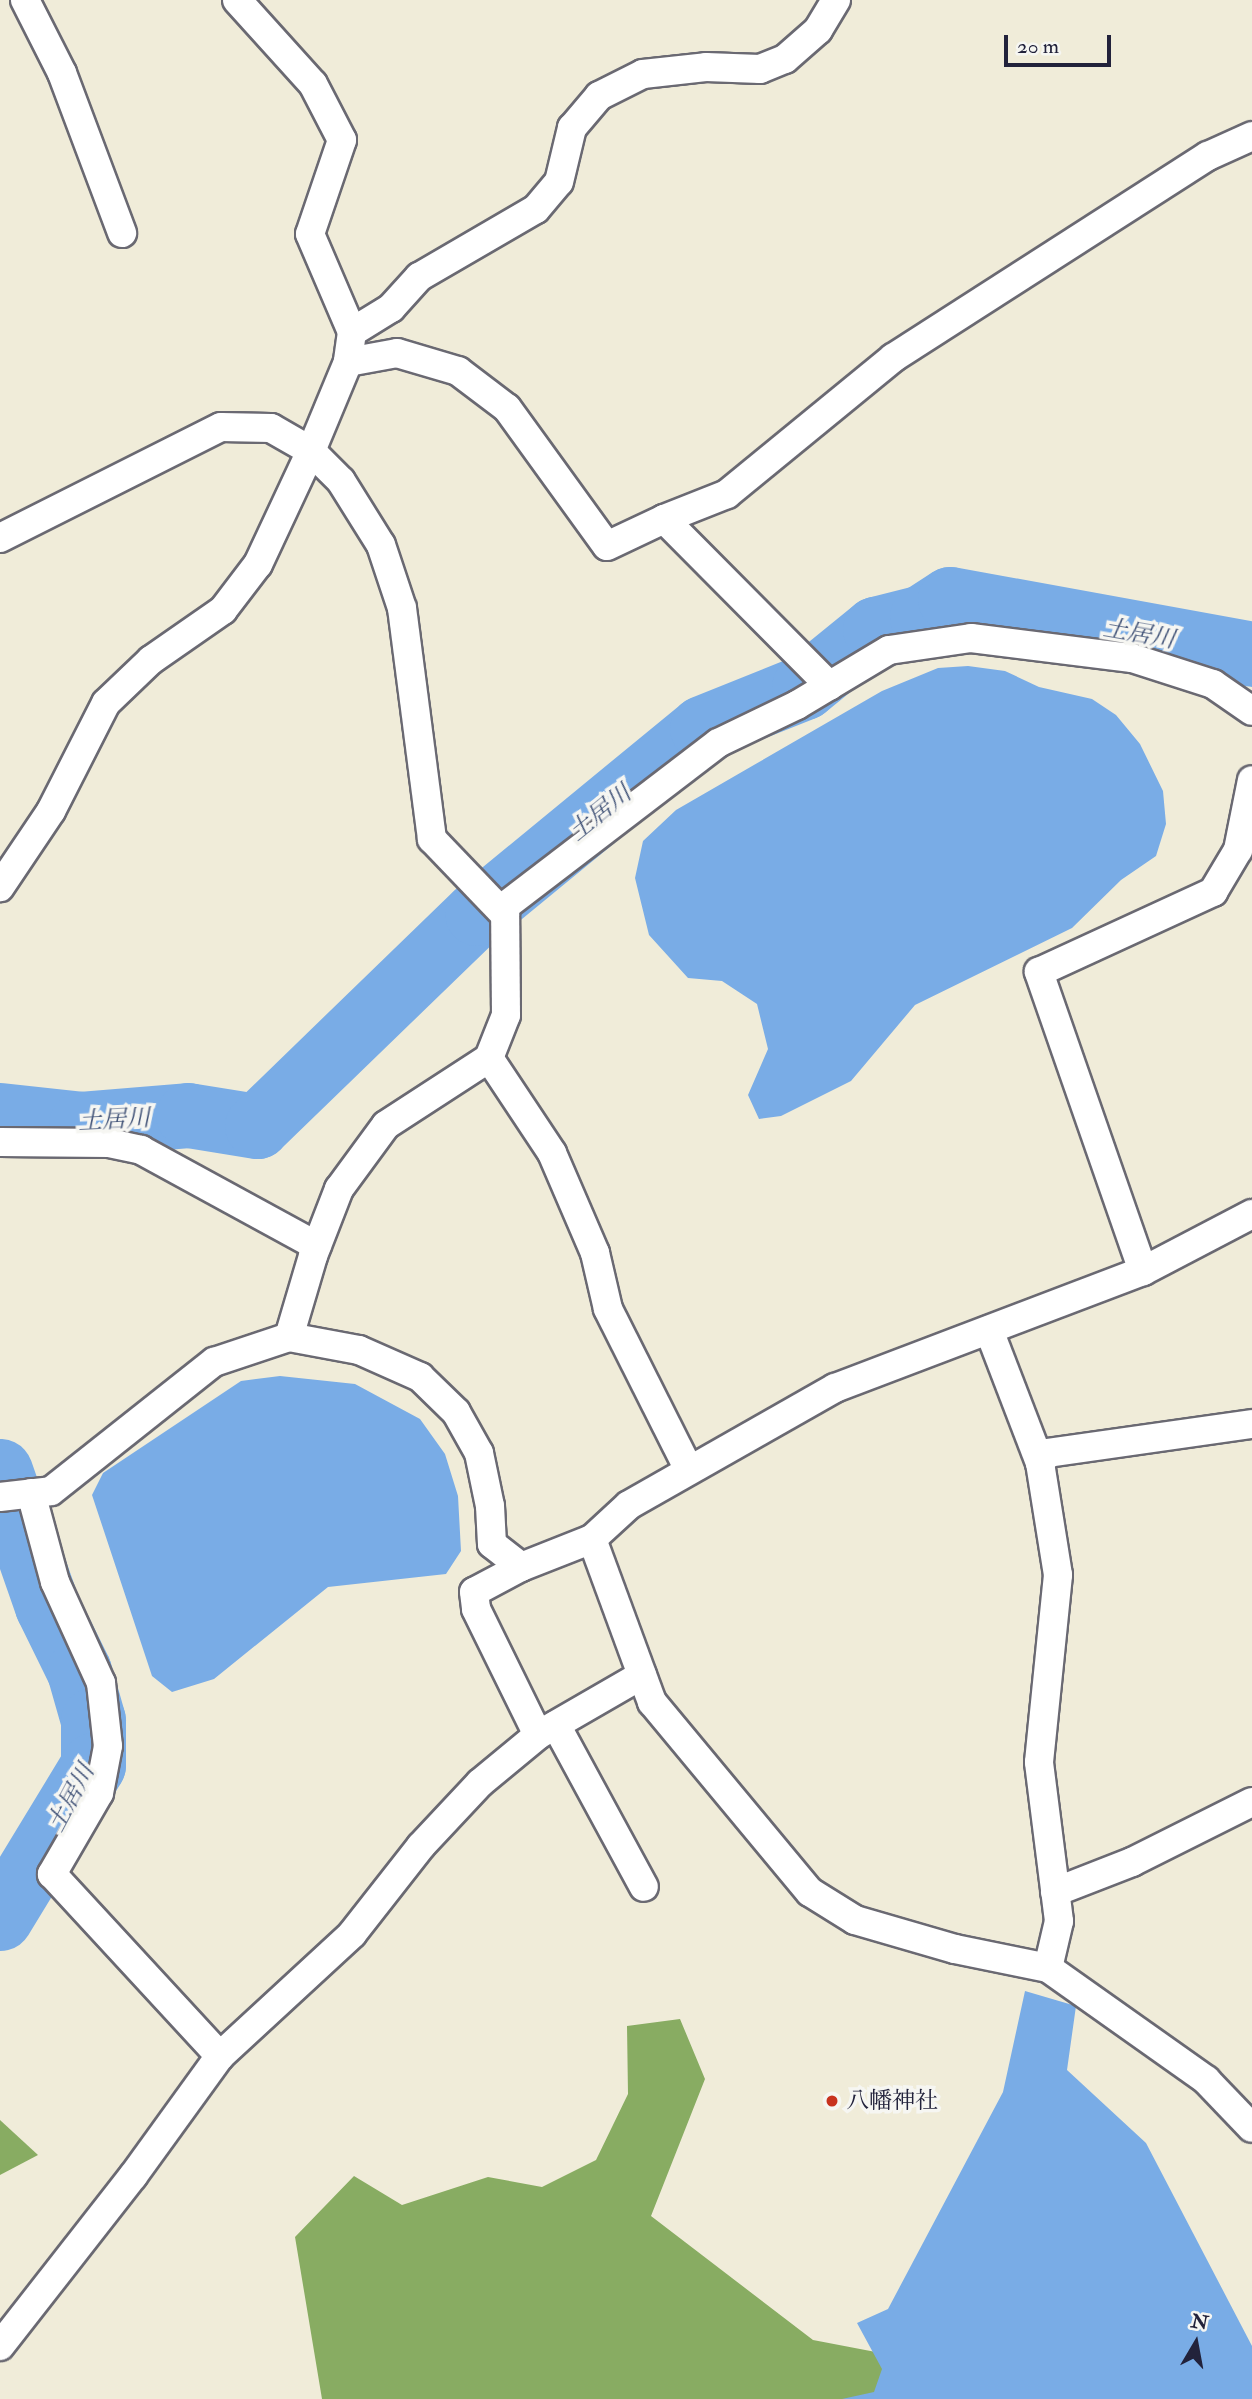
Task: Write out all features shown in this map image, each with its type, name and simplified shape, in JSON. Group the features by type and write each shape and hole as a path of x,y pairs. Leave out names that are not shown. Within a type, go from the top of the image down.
{"street":[{"path":"25,0 62,73 121,233"},
{"path":"0,887 51,811 106,703 151,660 223,610 258,564 311,451 348,362 352,332 310,234 342,140 313,83 237,0"},
{"path":"352,332 391,308 419,277 536,209 559,182 572,128 599,96 643,74 706,67 760,69 785,59 818,30 836,0"},
{"path":"348,362 397,353 458,371 507,408 607,546 664,519 727,494 892,358 1208,156 1252,136"},
{"path":"0,538 221,427 271,428 311,451 341,481 381,545 402,608 432,839 504,914"},
{"path":"664,519 829,685"},
{"path":"289,1337 317,1246 340,1189 386,1125 489,1058 506,1015 505,906 718,743 889,650 971,638 1132,658 1213,684 1252,711"},
{"path":"1143,1271 1038,972 1213,892 1238,850 1252,780"},
{"path":"489,1058 552,1153 596,1253 608,1309 688,1468"},
{"path":"0,1142 109,1143 141,1150 317,1246"},
{"path":"644,1887 476,1609 474,1592 520,1567 592,1539 629,1505 688,1468 835,1388 1143,1271 1252,1214"},
{"path":"989,1330 1040,1463 1058,1575 1039,1762 1059,1921 1048,1968"},
{"path":"0,1497 51,1491 214,1362 289,1337 359,1350 420,1377 456,1412 479,1453 490,1506 492,1544 520,1567"},
{"path":"1040,1463 1048,1452 1252,1423"},
{"path":"31,1493 55,1582 101,1684 108,1746 99,1793 52,1874 220,2056"},
{"path":"592,1539 652,1702 810,1892 855,1920 955,1949 1048,1968 1206,2080 1252,2128"},
{"path":"0,2346 133,2176 220,2056 352,1934 421,1846 480,1783 547,1730 642,1675"},
{"path":"1055,1892 1132,1862 1252,1802"}],"green space":[{"path":"680,2019 705,2079 651,2216 813,2340 907,2358 901,2399 322,2399 295,2237 354,2176 402,2205 488,2177 542,2187 596,2160 628,2094 627,2026"},
{"path":"0,2120 38,2155 0,2175"}],"water":[{"path":"968,666 1005,671 1039,687 1092,699 1116,715 1140,744 1163,791 1166,824 1156,856 1121,880 1072,928 915,1005 851,1081 781,1116 759,1119 748,1095 768,1049 757,1004 722,981 688,978 649,935 635,878 643,841 676,810 882,691 938,668"},
{"path":"280,1376 355,1384 420,1419 445,1454 458,1496 461,1551 446,1574 328,1587 214,1679 172,1692 152,1676 92,1495 103,1473 241,1381"},
{"path":"1025,1991 1076,2006 1067,2070 1146,2143 1252,2346 1252,2399 842,2399 874,2392 882,2369 857,2323 888,2309 1003,2092"}],"waterway":[{"name":"土居川","path":"0,1115 81,1124 188,1115 257,1126 477,913 702,728 804,687 875,629 922,617 950,599 1252,654"},
{"name":"土居川","path":"0,1471 47,1606 79,1671 93,1720 93,1765 0,1918"}],"place":[{"name":"八幡神社","path":"832,2101"}]}
